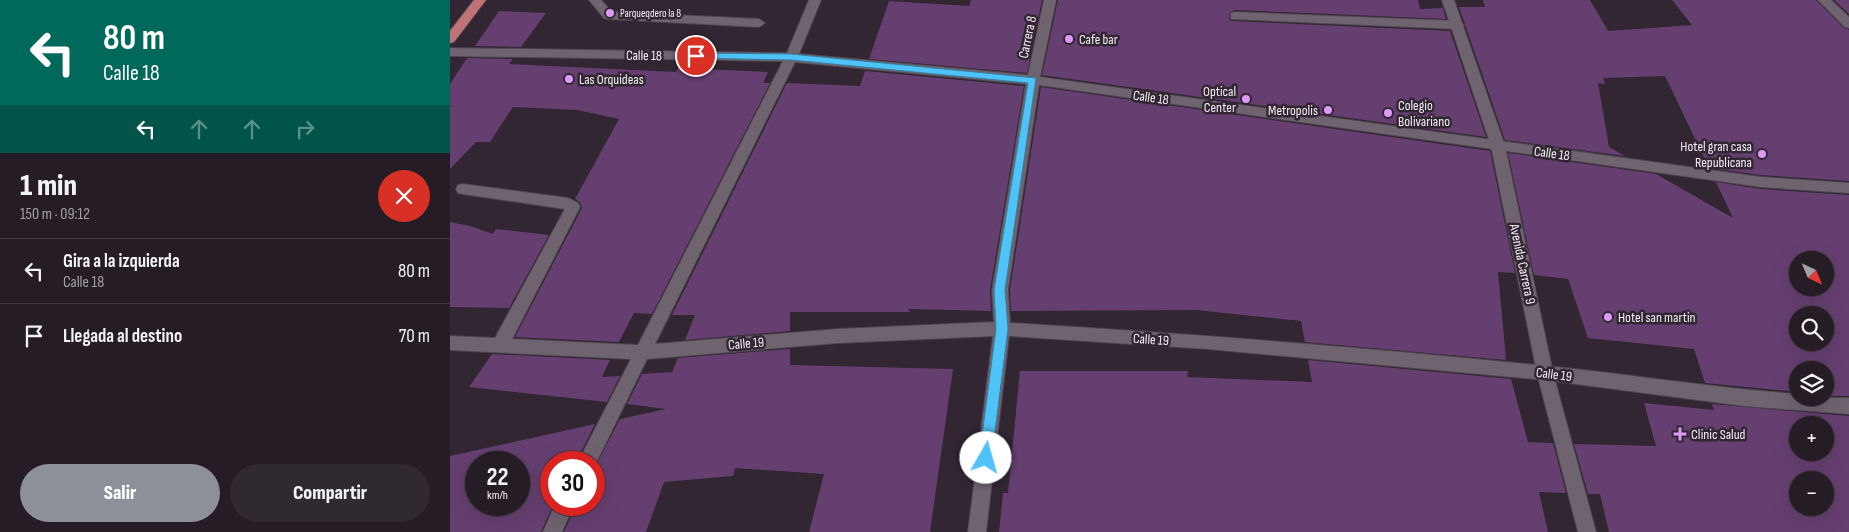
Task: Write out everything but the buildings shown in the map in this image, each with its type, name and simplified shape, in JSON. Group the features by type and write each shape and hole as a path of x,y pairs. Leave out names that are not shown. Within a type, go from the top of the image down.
{"main road":[{"path":"450,39 480,0"}],"street":[{"path":"595,0 608,14 616,16 759,23"},
{"path":"592,451 791,57 815,0"},
{"name":"Carrera 8","path":"977,532 1002,329 1000,290 1033,80 1050,0"},
{"name":"Avenida Carrera 9","path":"1448,0 1498,146 1545,373 1587,532"},
{"path":"1824,0 1849,24"},
{"path":"1235,16 1458,25"},
{"name":"Calle 18","path":"450,52 791,57 1033,80 1761,182 1849,188"},
{"path":"463,189 568,204 573,208 500,345"},
{"name":"Calle 19","path":"450,343 642,352 838,336 1002,329 1208,342 1545,373 1744,398 1849,406"},
{"path":"552,532 560,516"}],"place":[{"name":"Parqueqdero la 8","path":"610,13"},
{"name":"Cafe bar","path":"1069,39"},
{"name":"Las Orquideas","path":"569,79"},
{"name":"Optical Center","path":"1246,99"},
{"name":"Metropolis","path":"1328,110"},
{"name":"Colegio Bolivariano","path":"1388,113"},
{"name":"Hotel gran casa Republicana","path":"1762,154"},
{"name":"Hotel san martin","path":"1608,317"},
{"name":"Clinic Salud","path":"1680,434"}],"route":[{"path":"696,56 791,57 1033,80 1000,290 1002,329 986,458"}]}
